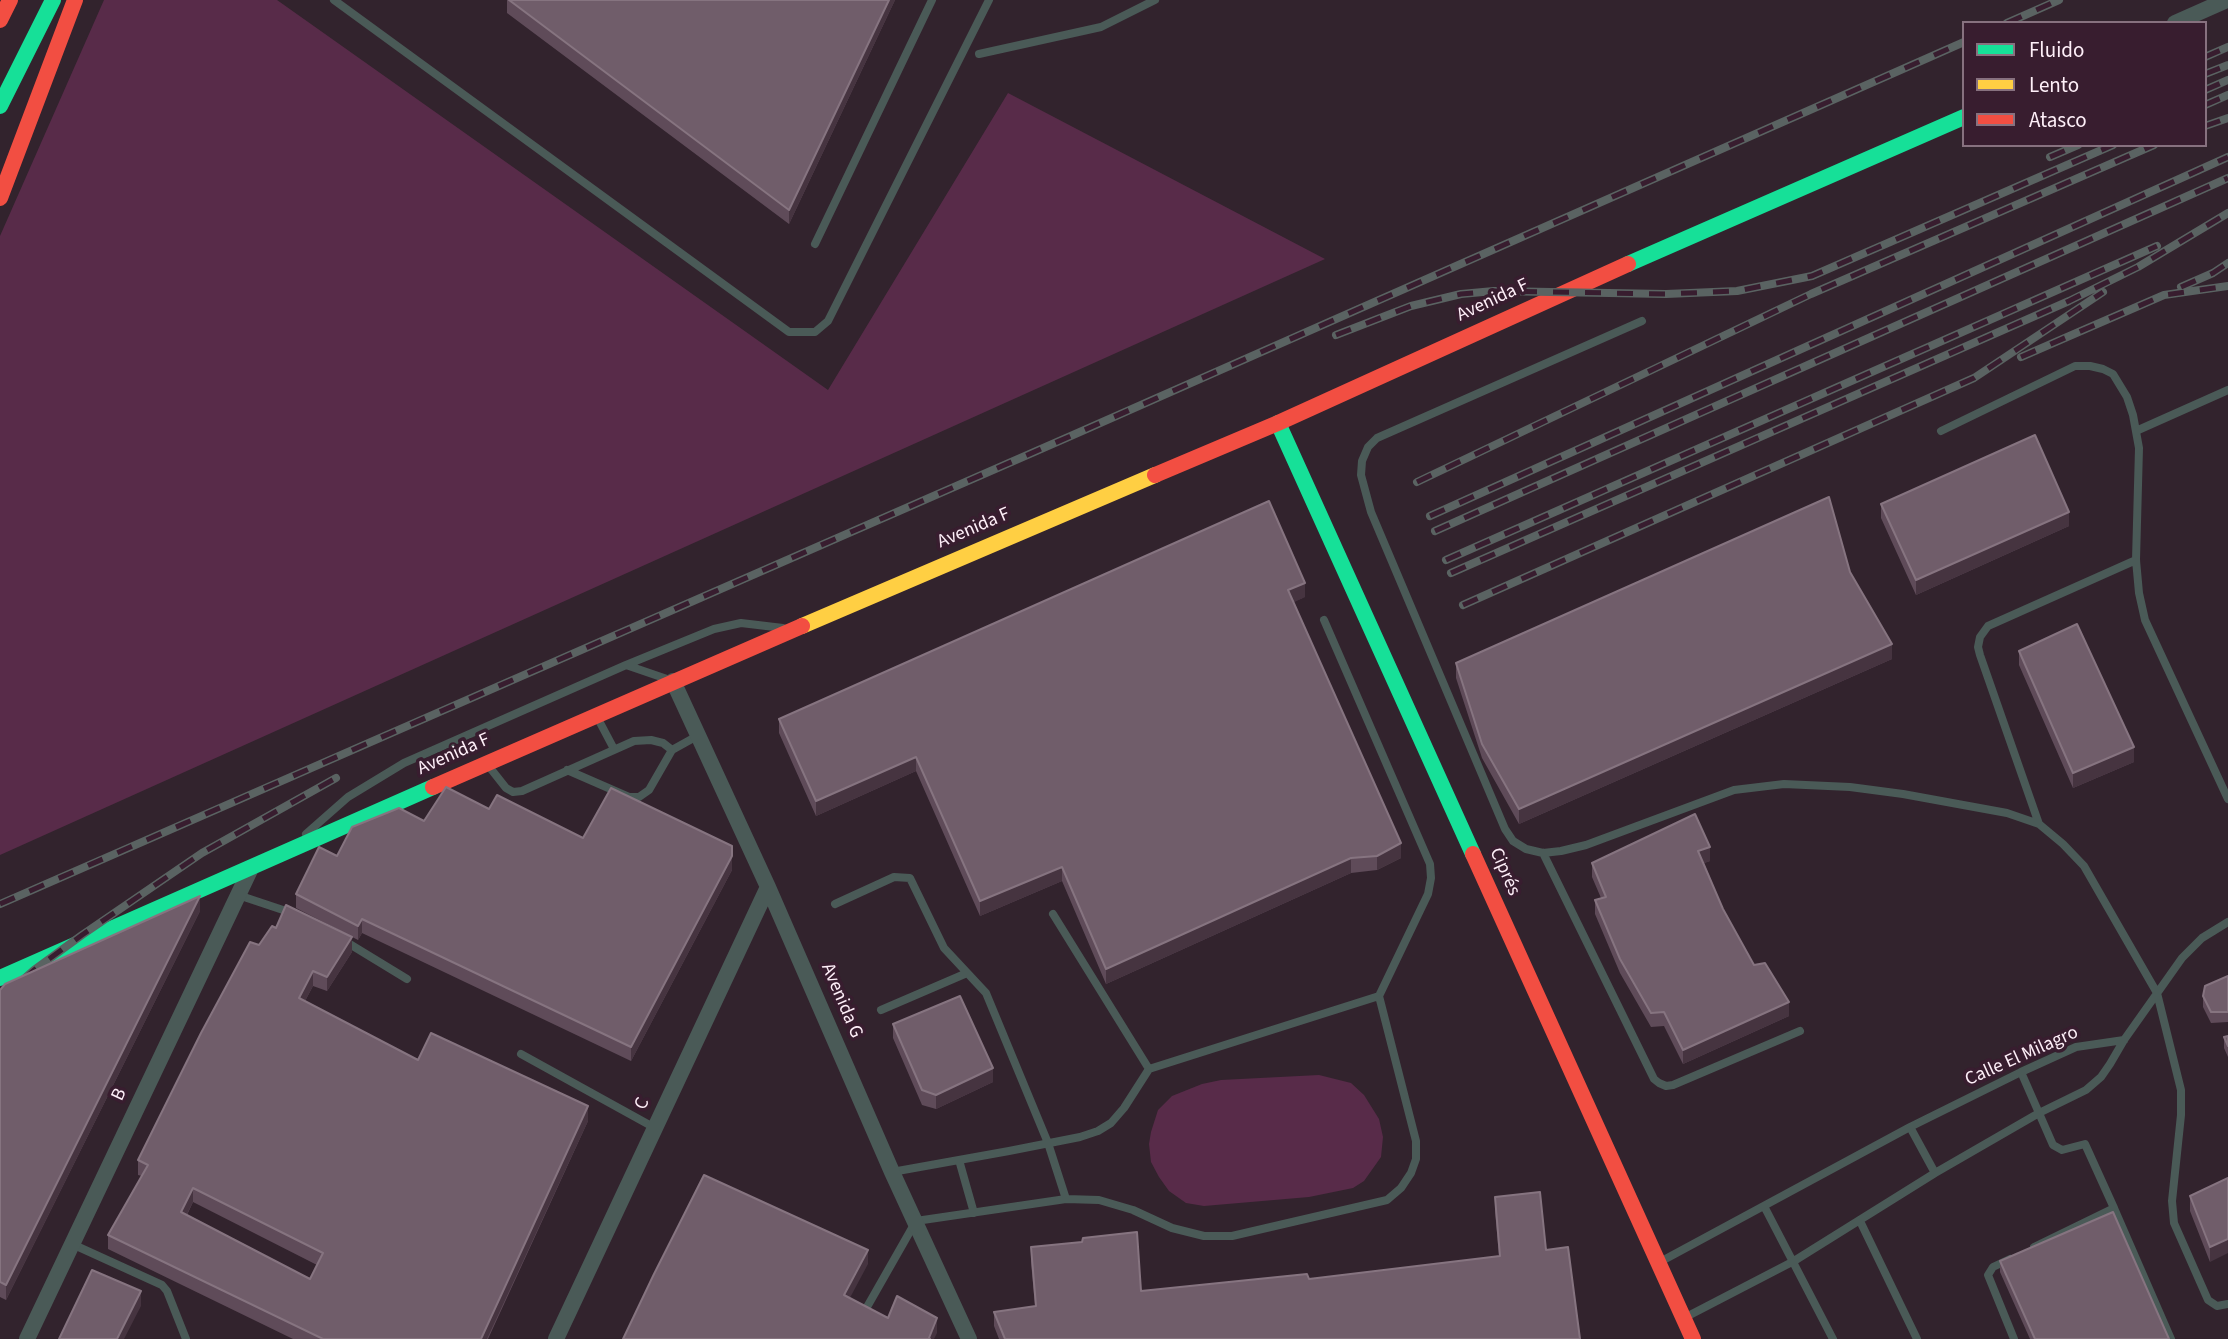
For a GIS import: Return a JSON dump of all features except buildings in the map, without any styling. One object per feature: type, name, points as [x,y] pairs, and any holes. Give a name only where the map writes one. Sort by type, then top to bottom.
[{"type":"main road","points":[[0,20],[10,0]]},
{"type":"main road","points":[[0,106],[53,0]]},
{"type":"main road","points":[[0,198],[75,0]]},
{"type":"main road","name":"Avenida F","points":[[0,978],[673,681],[1278,423],[1563,292],[1962,118]]},
{"type":"main road","name":"Ciprés","points":[[1278,423],[1693,1339]]},
{"type":"street","points":[[2180,21],[2227,0]]},
{"type":"street","name":"Avenida G","points":[[673,681],[768,887],[892,1172],[969,1339]]},
{"type":"street","name":"B","points":[[27,1339],[251,868]]},
{"type":"street","name":"C","points":[[556,1339],[768,887]]},
{"type":"lane","points":[[334,0],[789,332],[815,332],[828,321],[989,0]]},
{"type":"lane","points":[[815,244],[932,0]]},
{"type":"lane","points":[[979,54],[1101,27],[1155,0]]},
{"type":"lane","points":[[1642,321],[1377,439],[1368,447],[1362,461],[1361,475],[1371,512],[1505,829],[1513,841],[1526,849],[1543,853],[1561,851],[1586,845],[1734,790],[1784,784],[1850,787],[1917,796],[2007,813],[2039,824],[2084,866],[2157,993],[2181,1090],[2172,1202],[2174,1223],[2207,1300],[2217,1306],[2228,1304]]},
{"type":"lane","points":[[1941,431],[2076,366],[2090,366],[2113,374],[2127,397],[2136,431],[2139,490],[2136,560],[2138,593],[2145,620],[2228,799]]},
{"type":"lane","points":[[2136,431],[2228,390]]},
{"type":"lane","points":[[2039,824],[1980,655],[1980,638],[1989,626],[2136,560]]},
{"type":"lane","points":[[867,1307],[916,1221],[1066,1199],[1099,1200],[1133,1210],[1172,1228],[1204,1236],[1233,1236],[1387,1200],[1401,1188],[1411,1174],[1416,1159],[1416,1141],[1379,996],[1428,894],[1430,864],[1324,620]]},
{"type":"lane","points":[[286,853],[348,797],[404,763],[714,629],[741,623],[792,630]]},
{"type":"lane","points":[[626,666],[673,681]]},
{"type":"lane","points":[[596,715],[614,749]]},
{"type":"lane","points":[[567,770],[629,797],[639,797],[649,790],[672,750],[699,735]]},
{"type":"lane","points":[[487,764],[506,788],[513,792],[522,791],[634,741],[651,740],[663,743],[672,750]]},
{"type":"lane","points":[[1543,853],[1654,1079],[1659,1083],[1673,1085],[1800,1031]]},
{"type":"lane","points":[[835,904],[894,877],[909,878],[937,938],[950,956],[986,993],[1048,1143],[1066,1199]]},
{"type":"lane","points":[[238,895],[285,909],[297,916]]},
{"type":"lane","points":[[1054,915],[1149,1069]]},
{"type":"lane","points":[[1683,1318],[1794,1261],[1935,1173],[2039,1113],[2086,1090],[2101,1077],[2182,958],[2202,938],[2228,922]]},
{"type":"lane","points":[[333,935],[407,979]]},
{"type":"lane","points":[[881,1010],[967,973]]},
{"type":"lane","points":[[892,1172],[1080,1137],[1111,1123],[1149,1069],[1379,996]]},
{"type":"lane","name":"Calle El Milagro","points":[[1658,1263],[1910,1127],[2021,1072],[2076,1047],[2124,1040]]},
{"type":"lane","points":[[521,1054],[655,1128]]},
{"type":"lane","points":[[2021,1072],[2053,1145],[2062,1150],[2085,1144],[2171,1339]]},
{"type":"lane","points":[[1910,1127],[1935,1173]]},
{"type":"lane","points":[[959,1160],[974,1213]]},
{"type":"lane","points":[[1764,1206],[1833,1339]]},
{"type":"lane","points":[[2029,1249],[2114,1208]]},
{"type":"lane","points":[[1860,1221],[1917,1339]]},
{"type":"lane","points":[[72,1244],[162,1285],[167,1291],[186,1339]]},
{"type":"lane","points":[[2014,1339],[1988,1275],[1993,1267],[2017,1255]]},
{"type":"shaded area","points":[[104,0],[277,0],[828,390],[1008,93],[1325,259],[0,855],[0,236]]},
{"type":"shaded area","points":[[1319,1075],[1351,1083],[1364,1095],[1379,1119],[1383,1137],[1381,1157],[1364,1181],[1353,1188],[1309,1197],[1204,1206],[1186,1203],[1169,1191],[1159,1177],[1151,1162],[1149,1144],[1158,1110],[1172,1096],[1221,1080]]},
{"type":"railway","points":[[2012,21],[2059,0]]},
{"type":"railway","points":[[0,904],[1962,43]]},
{"type":"railway","points":[[2207,56],[2228,47]]},
{"type":"railway","points":[[2207,73],[2228,65]]},
{"type":"railway","points":[[2207,89],[2228,80]]},
{"type":"railway","points":[[2207,104],[2228,95]]},
{"type":"railway","points":[[2207,125],[2228,118]]},
{"type":"railway","points":[[2050,157],[2073,147]]},
{"type":"railway","points":[[1336,335],[1411,306],[1461,294],[1494,291],[1666,294],[1737,291],[1812,276],[2108,147]]},
{"type":"railway","points":[[1417,482],[1811,294],[2149,147]]},
{"type":"railway","points":[[1430,516],[2228,157]]},
{"type":"railway","points":[[1435,531],[2228,178]]},
{"type":"railway","points":[[1451,573],[2069,301],[2138,267],[2228,213]]},
{"type":"railway","points":[[1446,560],[2157,246]]},
{"type":"railway","points":[[2181,287],[2228,263]]},
{"type":"railway","points":[[2021,357],[2164,295],[2228,286]]},
{"type":"railway","points":[[1463,605],[1974,378],[2103,292]]},
{"type":"railway","points":[[0,1000],[34,970],[82,935],[202,853],[336,778]]},
{"type":"traffic: fast","points":[[0,106],[53,0]]},
{"type":"traffic: fast","points":[[1628,264],[1962,118]]},
{"type":"traffic: fast","points":[[1278,423],[1473,854]]},
{"type":"traffic: fast","points":[[0,978],[433,787]]},
{"type":"traffic: slow","points":[[802,626],[1155,475]]},
{"type":"traffic: jam","points":[[0,20],[10,0]]},
{"type":"traffic: jam","points":[[0,198],[75,0]]},
{"type":"traffic: jam","points":[[1155,475],[1278,423],[1628,264]]},
{"type":"traffic: jam","points":[[433,787],[802,626]]},
{"type":"traffic: jam","points":[[1473,854],[1693,1339]]}]
